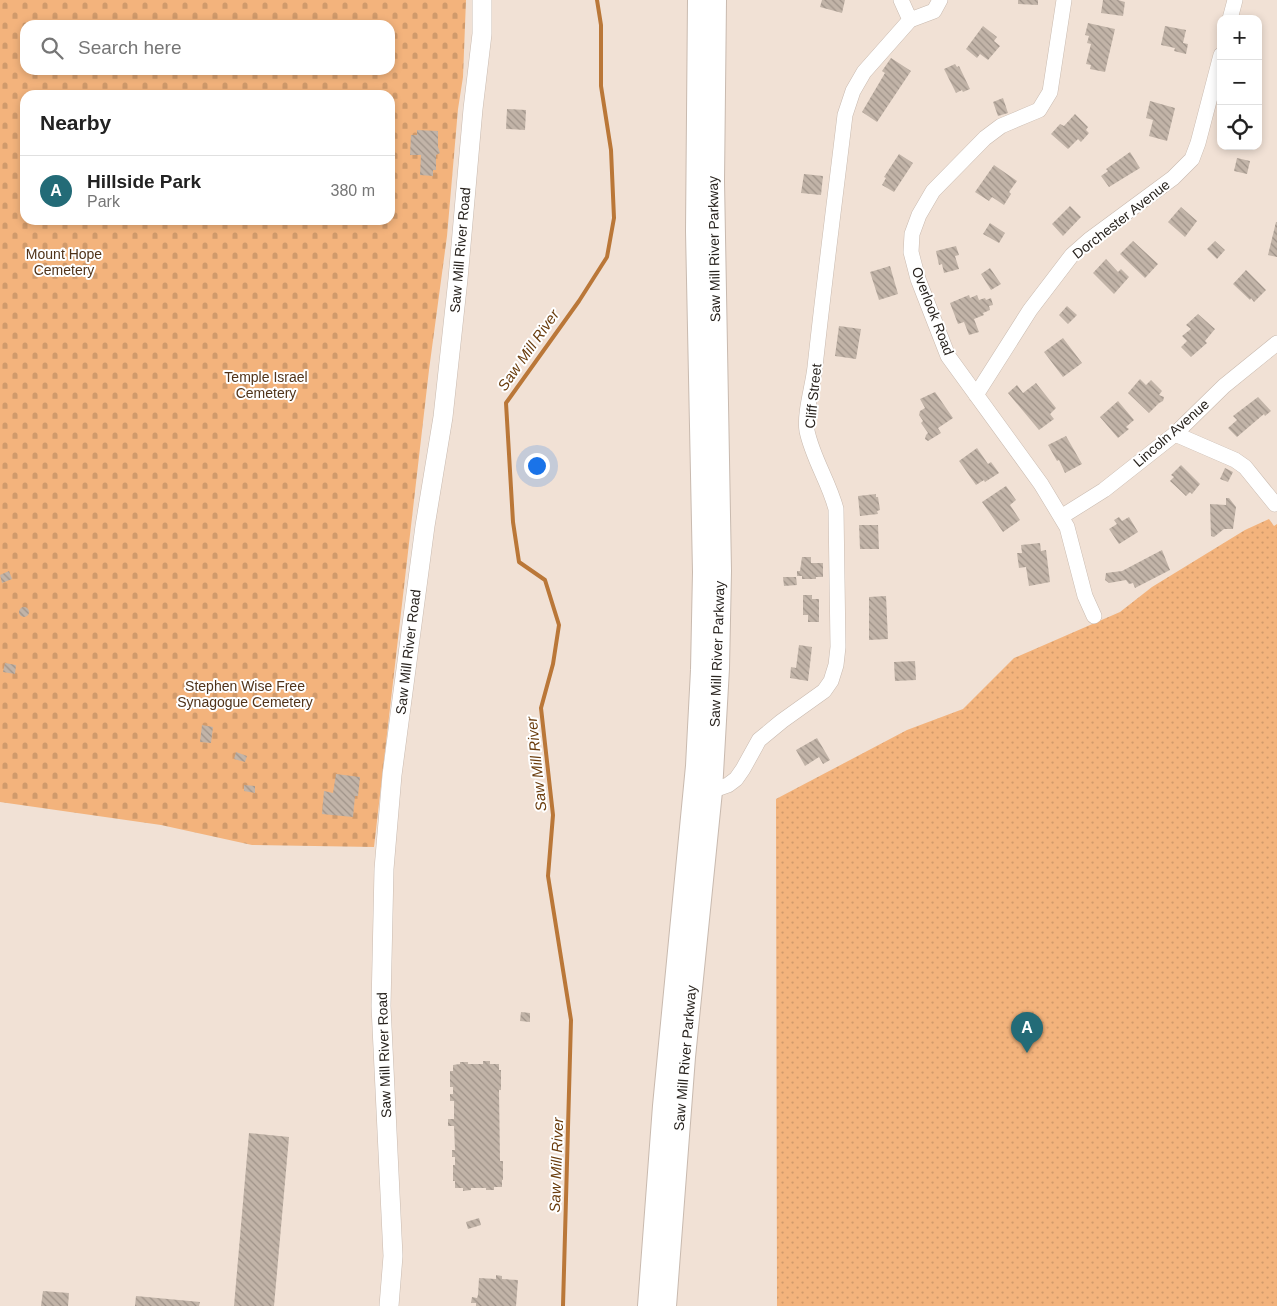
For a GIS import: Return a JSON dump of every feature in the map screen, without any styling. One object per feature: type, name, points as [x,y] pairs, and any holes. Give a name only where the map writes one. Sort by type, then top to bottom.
[{"type":"highway","name":"Saw Mill River Parkway","points":[[649,1306],[664,1106],[696,776],[702,660],[704,572],[697,222],[699,0]]},
{"type":"highway","name":"Saw Mill River Parkway","points":[[666,1306],[682,1086],[711,791],[718,668],[720,581],[713,229],[715,0]]},
{"type":"main road","name":"Saw Mill River Road","points":[[389,1306],[393,1256],[381,1006],[384,869],[392,775],[425,526],[444,407],[482,34],[482,0]]},
{"type":"street","points":[[901,0],[910,20],[934,11],[940,0]]},
{"type":"street","name":"Overlook Road","points":[[1064,0],[1050,92],[1047,99],[1039,110],[1001,126],[985,138],[933,191],[919,215],[912,234],[911,252],[918,279],[948,356],[1040,484],[1067,527],[1085,596],[1094,616]]},
{"type":"street","points":[[1231,15],[1235,0]]},
{"type":"street","name":"Cliff Street","points":[[711,791],[728,785],[736,779],[759,740],[824,690],[831,681],[836,665],[838,647],[836,509],[832,494],[817,462],[807,430],[808,412],[814,383],[821,307],[845,115],[853,91],[864,72],[910,20]]},
{"type":"street","name":"Dorchester Avenue","points":[[976,394],[1030,310],[1072,255],[1089,240],[1173,178],[1192,159],[1220,60]]},
{"type":"street","name":"Lincoln Avenue","points":[[1061,517],[1104,490],[1175,434],[1224,386],[1277,343]]},
{"type":"street","points":[[1175,434],[1235,460],[1245,468],[1276,504]]},
{"type":"green space","points":[[0,0],[466,0],[463,77],[458,109],[447,236],[429,370],[374,847],[252,845],[161,825],[0,802]]},
{"type":"green space","points":[[1269,519],[1274,526],[1277,524],[1277,1306],[777,1306],[776,799],[907,730],[963,709],[1014,658],[1120,612],[1152,587],[1245,530]]},
{"type":"building","points":[[822,0],[845,0],[842,13],[820,7]]},
{"type":"building","points":[[1018,0],[1038,0],[1038,5],[1018,4]]},
{"type":"building","points":[[1103,0],[1125,2],[1123,16],[1101,13]]},
{"type":"building","points":[[1088,23],[1115,29],[1105,72],[1090,69],[1091,65],[1086,64],[1091,44],[1087,43],[1089,36],[1085,35]]},
{"type":"building","points":[[983,26],[997,37],[994,41],[1000,46],[988,60],[980,54],[977,58],[966,49]]},
{"type":"building","points":[[1165,26],[1186,30],[1183,43],[1188,44],[1186,54],[1174,51],[1175,48],[1161,45]]},
{"type":"building","points":[[891,58],[911,71],[877,122],[862,112],[885,73],[882,71]]},
{"type":"building","points":[[955,64],[957,67],[959,66],[970,89],[956,93],[944,69]]},
{"type":"building","points":[[1003,98],[1008,113],[998,116],[993,102]]},
{"type":"building","points":[[1150,101],[1175,108],[1167,141],[1149,136],[1153,120],[1146,118]]},
{"type":"building","points":[[507,109],[526,110],[525,130],[506,129]]},
{"type":"building","points":[[1075,114],[1088,127],[1086,130],[1089,133],[1081,142],[1078,139],[1068,149],[1051,134],[1060,124],[1064,126]]},
{"type":"building","points":[[417,130],[438,131],[440,153],[436,155],[436,170],[433,170],[433,176],[420,175],[421,155],[410,155],[411,135],[417,135]]},
{"type":"building","points":[[1130,152],[1140,168],[1109,187],[1101,176],[1108,171],[1106,169]]},
{"type":"building","points":[[899,154],[913,163],[894,192],[882,185],[886,178],[884,177]]},
{"type":"building","points":[[1237,158],[1250,161],[1247,174],[1234,171]]},
{"type":"building","points":[[994,165],[1017,181],[1009,192],[1011,194],[1004,205],[992,197],[989,201],[975,192]]},
{"type":"building","points":[[804,174],[823,176],[821,195],[801,193]]},
{"type":"building","points":[[1070,206],[1081,217],[1063,236],[1052,224]]},
{"type":"building","points":[[1181,207],[1197,221],[1185,237],[1168,222]]},
{"type":"building","points":[[1277,222],[1277,257],[1268,255]]},
{"type":"building","points":[[990,223],[1005,233],[999,243],[983,234]]},
{"type":"building","points":[[1133,241],[1158,264],[1145,278],[1120,254]]},
{"type":"building","points":[[1215,241],[1225,250],[1217,259],[1207,249]]},
{"type":"building","points":[[956,246],[959,255],[955,256],[959,269],[944,273],[942,264],[939,265],[936,251]]},
{"type":"building","points":[[1106,259],[1118,272],[1121,269],[1129,277],[1114,294],[1093,273]]},
{"type":"building","points":[[890,266],[898,294],[879,300],[870,272]]},
{"type":"building","points":[[990,268],[1001,284],[991,290],[981,274]]},
{"type":"building","points":[[1246,270],[1266,290],[1254,302],[1233,284]]},
{"type":"building","points":[[969,295],[970,298],[977,295],[979,300],[991,298],[993,305],[989,306],[990,310],[983,313],[984,315],[974,319],[979,332],[969,335],[964,322],[958,324],[950,303]]},
{"type":"building","points":[[1067,306],[1077,315],[1068,324],[1059,315]]},
{"type":"building","points":[[1198,314],[1215,329],[1205,341],[1207,343],[1191,357],[1181,347],[1187,341],[1182,336],[1191,329],[1186,325]]},
{"type":"building","points":[[839,326],[861,329],[856,359],[835,356]]},
{"type":"building","points":[[1063,338],[1082,363],[1063,377],[1044,352]]},
{"type":"building","points":[[1140,379],[1146,385],[1151,380],[1162,391],[1159,395],[1164,397],[1163,401],[1149,413],[1128,393]]},
{"type":"building","points":[[1036,383],[1056,408],[1050,414],[1054,419],[1039,430],[1008,393],[1017,385],[1023,393]]},
{"type":"building","points":[[935,392],[953,418],[938,428],[941,433],[928,441],[925,439],[928,433],[921,423],[923,421],[919,415],[920,411],[925,408],[920,399]]},
{"type":"building","points":[[1258,397],[1271,411],[1265,416],[1264,414],[1237,437],[1228,428],[1237,420],[1233,416]]},
{"type":"building","points":[[1118,401],[1134,420],[1126,427],[1129,429],[1118,438],[1100,417]]},
{"type":"building","points":[[1066,436],[1082,464],[1065,473],[1059,460],[1057,461],[1048,445]]},
{"type":"building","points":[[977,448],[988,464],[991,462],[999,473],[985,482],[984,480],[976,485],[959,461]]},
{"type":"building","points":[[1181,465],[1200,484],[1192,494],[1190,492],[1186,496],[1170,481],[1174,477],[1171,475]]},
{"type":"building","points":[[1225,468],[1233,472],[1228,482],[1220,479]]},
{"type":"building","points":[[1006,486],[1016,500],[1010,505],[1020,520],[1003,532],[982,502]]},
{"type":"building","points":[[876,494],[880,510],[877,511],[878,514],[860,516],[858,496]]},
{"type":"building","points":[[1226,498],[1229,498],[1236,507],[1233,529],[1224,529],[1214,537],[1211,536],[1210,504],[1226,505]]},
{"type":"building","points":[[1119,517],[1122,521],[1129,517],[1138,532],[1119,544],[1109,529],[1117,524],[1114,520]]},
{"type":"building","points":[[859,525],[878,525],[879,549],[860,549]]},
{"type":"building","points":[[1040,543],[1041,551],[1046,550],[1050,582],[1029,586],[1026,567],[1019,568],[1017,553],[1022,553],[1021,545]]},
{"type":"building","points":[[1162,550],[1170,570],[1135,588],[1133,583],[1129,584],[1126,580],[1109,583],[1105,580],[1106,573],[1122,571]]},
{"type":"building","points":[[802,557],[811,557],[811,563],[823,563],[823,577],[802,579],[802,576],[797,576],[797,571],[800,571]]},
{"type":"building","points":[[9,571],[12,579],[2,583],[0,575]]},
{"type":"building","points":[[783,577],[796,577],[797,585],[784,586]]},
{"type":"building","points":[[803,595],[812,595],[812,599],[819,599],[819,622],[808,622],[808,615],[803,615]]},
{"type":"building","points":[[886,596],[888,639],[869,640],[869,597]]},
{"type":"building","points":[[22,607],[26,607],[29,612],[28,616],[22,617],[19,614],[19,610]]},
{"type":"building","points":[[799,645],[812,647],[808,681],[790,678],[791,667],[796,668]]},
{"type":"building","points":[[915,661],[916,680],[895,681],[894,662]]},
{"type":"building","points":[[5,663],[16,665],[15,674],[3,672]]},
{"type":"building","points":[[202,725],[213,727],[211,743],[200,742]]},
{"type":"building","points":[[817,738],[830,760],[823,764],[819,757],[805,766],[796,750]]},
{"type":"building","points":[[236,752],[247,756],[245,762],[234,759]]},
{"type":"building","points":[[336,774],[360,777],[358,796],[355,796],[353,817],[322,814],[324,791],[333,793]]},
{"type":"building","points":[[244,785],[255,786],[255,793],[244,791]]},
{"type":"building","points":[[521,1012],[530,1013],[530,1022],[520,1021]]},
{"type":"building","points":[[483,1061],[490,1061],[490,1064],[499,1064],[499,1070],[501,1070],[501,1090],[499,1090],[500,1161],[503,1161],[502,1187],[494,1187],[494,1190],[471,1188],[471,1190],[463,1191],[463,1188],[455,1188],[455,1181],[453,1181],[453,1165],[455,1165],[455,1157],[452,1157],[452,1150],[455,1150],[454,1126],[448,1126],[448,1119],[454,1119],[454,1101],[450,1101],[453,1087],[450,1087],[450,1071],[453,1071],[453,1065],[460,1064],[460,1062],[483,1064]]},
{"type":"building","points":[[249,1133],[289,1137],[274,1306],[234,1306]]},
{"type":"building","points":[[479,1218],[481,1225],[468,1229],[466,1222]]},
{"type":"building","points":[[496,1275],[502,1276],[502,1279],[518,1280],[516,1306],[476,1306],[476,1303],[471,1303],[472,1297],[477,1298],[478,1295],[479,1278],[496,1279]]},
{"type":"building","points":[[43,1291],[69,1293],[68,1306],[41,1306]]},
{"type":"building","points":[[136,1296],[200,1302],[199,1306],[135,1306]]},
{"type":"waterway","name":"Saw Mill River","points":[[563,1306],[571,1020],[548,876],[553,815],[541,708],[553,664],[559,625],[545,580],[519,562],[513,522],[506,403],[579,301],[607,257],[614,218],[611,150],[601,86],[601,25],[597,0]]},
{"type":"place","name":"Hillside Park","points":[[1027,1053]]},
{"type":"park label","name":"Mount Hope Cemetery","points":[[64,262]]},
{"type":"park label","name":"Temple Israel Cemetery","points":[[266,386]]},
{"type":"park label","name":"Stephen Wise Free Synagogue Cemetery","points":[[245,694]]}]
